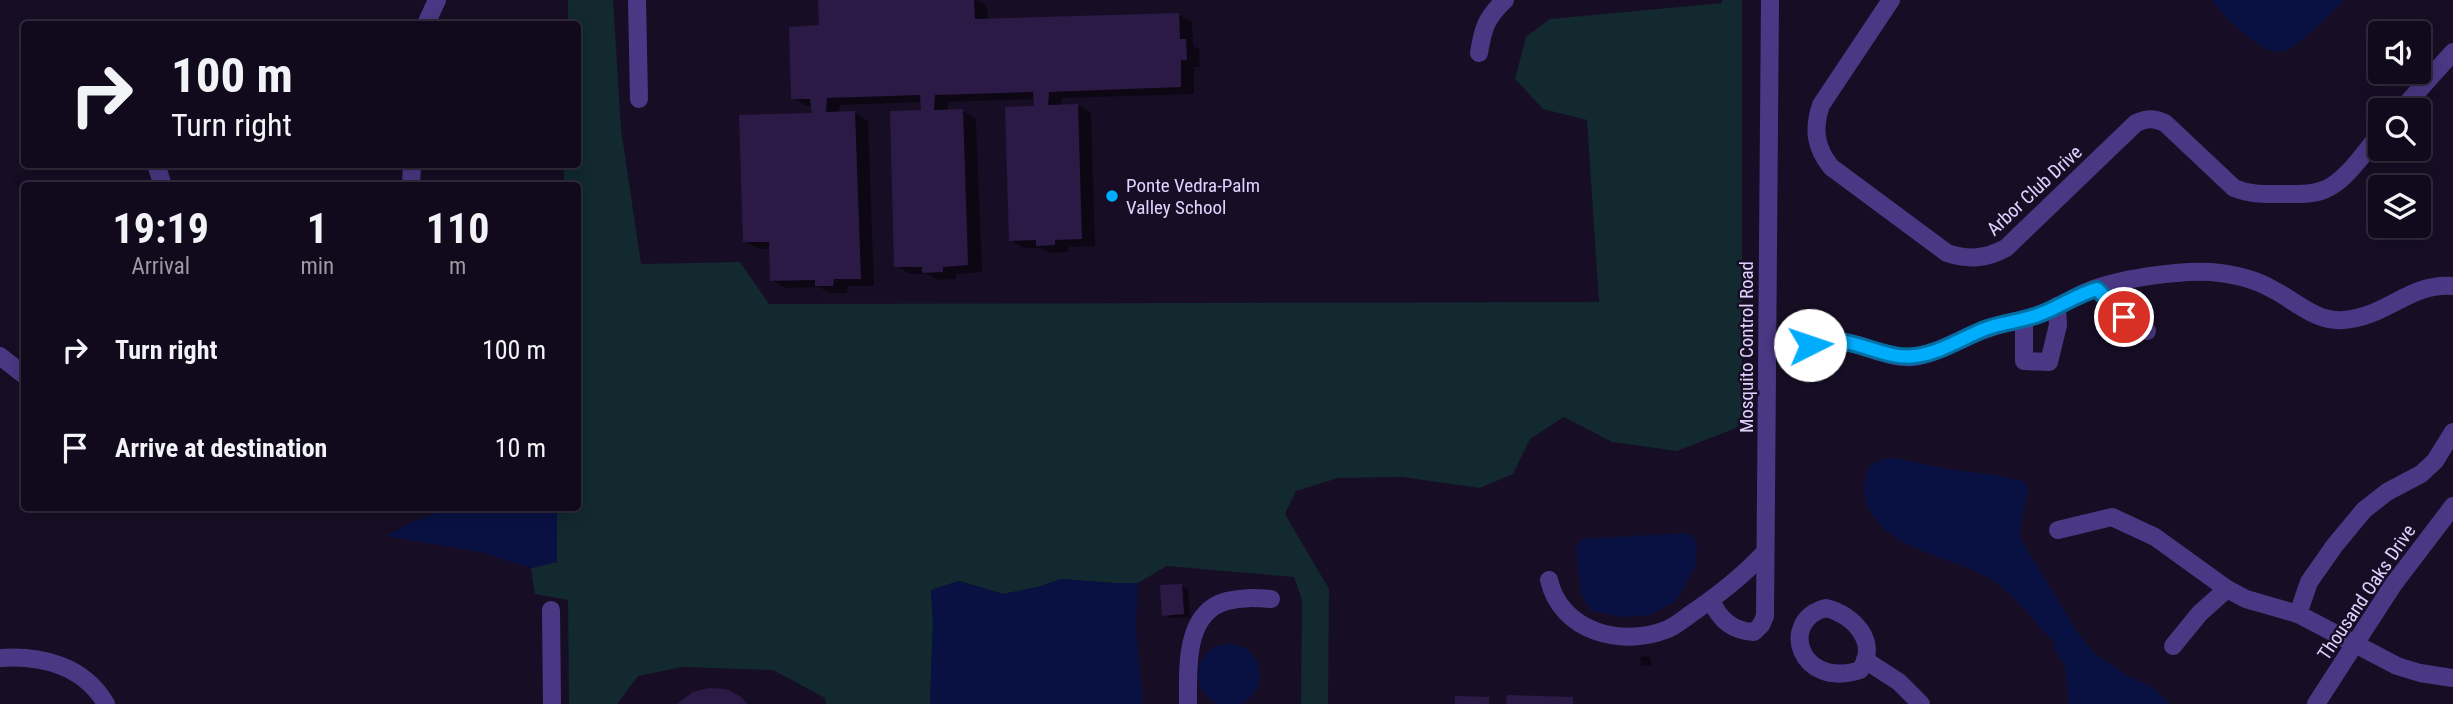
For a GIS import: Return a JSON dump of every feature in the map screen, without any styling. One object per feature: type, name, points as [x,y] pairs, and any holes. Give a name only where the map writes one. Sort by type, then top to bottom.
[{"type":"street","points":[[428,21],[438,0]]},
{"type":"street","points":[[637,0],[639,99]]},
{"type":"street","points":[[1479,53],[1483,29],[1491,13],[1505,0]]},
{"type":"street","name":"Mosquito Control Road","points":[[1710,600],[1716,613],[1730,626],[1742,632],[1754,632],[1765,616],[1770,0]]},
{"type":"street","name":"Arbor Club Drive","points":[[1891,0],[1821,105],[1816,121],[1816,140],[1831,167],[1947,253],[1977,258],[1994,255],[2006,248],[2136,123],[2147,119],[2165,123],[2234,188],[2248,193],[2313,193],[2327,189],[2339,180],[2368,147]]},
{"type":"street","points":[[2412,98],[2453,52]]},
{"type":"street","points":[[1806,349],[1819,340],[1830,339],[1896,356],[1926,354],[1987,328],[2024,319],[2097,289],[2140,279],[2181,274],[2209,272],[2244,277],[2272,289],[2311,313],[2340,320],[2381,311],[2417,290],[2453,286]]},
{"type":"street","points":[[2097,289],[2124,317],[2147,331]]},
{"type":"street","points":[[2024,319],[2024,361],[2049,362],[2058,325],[2057,306]]},
{"type":"street","points":[[0,356],[21,373]]},
{"type":"street","points":[[2298,614],[2309,582],[2364,510],[2387,492],[2428,468],[2453,432]]},
{"type":"street","name":"Thousand Oaks Drive","points":[[2316,704],[2393,585],[2453,506]]},
{"type":"street","points":[[2059,530],[2112,517],[2155,537],[2227,589],[2246,599],[2298,614],[2397,666],[2453,678]]},
{"type":"street","points":[[1549,580],[1552,596],[1582,626],[1613,635],[1637,636],[1669,628],[1747,573],[1765,552]]},
{"type":"street","points":[[2173,646],[2200,613],[2227,589]]},
{"type":"street","points":[[1188,704],[1191,646],[1198,623],[1209,610],[1224,601],[1271,598]]},
{"type":"street","points":[[551,610],[552,704]]},
{"type":"street","points":[[0,658],[27,657],[71,670],[85,678],[100,693],[106,704]]},
{"type":"street","points":[[1865,660],[1899,682],[1921,704]]},
{"type":"green space","points":[[568,0],[613,0],[621,129],[641,264],[740,262],[769,304],[1599,302],[1587,120],[1543,109],[1515,79],[1526,37],[1550,19],[1742,0],[1742,418],[1736,428],[1677,451],[1612,442],[1564,417],[1530,439],[1513,474],[1480,488],[1402,477],[1338,478],[1296,491],[1285,514],[1329,589],[1328,704],[1301,704],[1302,600],[1294,577],[1167,566],[1138,583],[1061,579],[1003,594],[959,581],[931,590],[933,623],[930,704],[826,704],[825,698],[773,670],[682,667],[638,676],[617,704],[569,704],[568,600],[535,594],[531,568],[557,562],[557,511],[581,511],[581,182],[564,182],[564,168],[581,168],[581,21],[568,21]]},
{"type":"shaded area","points":[[2211,0],[2344,0],[2305,38],[2280,52],[2253,41]]},
{"type":"shaded area","points":[[1889,458],[2025,482],[2028,490],[2019,536],[2077,632],[2094,653],[2128,676],[2152,687],[2170,704],[2069,704],[2065,667],[2054,648],[2056,644],[2013,598],[1985,576],[1894,536],[1880,524],[1869,509],[1864,487],[1871,464]]},
{"type":"shaded area","points":[[440,511],[557,511],[557,562],[531,568],[480,552],[386,536]]},
{"type":"shaded area","points":[[1685,533],[1693,536],[1697,544],[1695,567],[1676,601],[1650,615],[1622,617],[1591,611],[1581,594],[1576,548],[1581,539]]},
{"type":"shaded area","points":[[1061,579],[1138,583],[1136,629],[1143,704],[930,704],[933,623],[931,590],[959,581],[1003,594]]},
{"type":"shaded area","points":[[1223,644],[1235,644],[1246,649],[1255,658],[1260,669],[1260,681],[1255,692],[1238,705],[1220,705],[1212,701],[1203,692],[1198,681],[1198,669],[1203,658],[1212,649]]},
{"type":"building","points":[[818,0],[974,0],[975,19],[1179,13],[1180,39],[1186,39],[1187,60],[1181,60],[1181,87],[1049,92],[1048,105],[1078,104],[1082,239],[1055,240],[1055,245],[1036,246],[1036,240],[1009,241],[1005,107],[1034,106],[1033,92],[935,95],[934,110],[963,109],[968,265],[943,267],[943,272],[922,273],[922,267],[894,267],[890,111],[921,110],[920,95],[827,98],[826,112],[855,111],[861,279],[834,279],[833,286],[815,286],[815,280],[770,281],[769,242],[743,242],[739,115],[812,113],[810,99],[791,99],[789,27],[819,25]]},
{"type":"building","points":[[1182,584],[1184,614],[1162,616],[1160,585]]},
{"type":"building","points":[[709,688],[726,689],[741,697],[747,704],[677,704],[693,692]]},
{"type":"building","points":[[1507,695],[1573,697],[1573,704],[1506,704]]},
{"type":"building","points":[[1455,696],[1489,697],[1489,704],[1455,704]]},
{"type":"place","name":"Ponte Vedra-Palm Valley School","points":[[1112,196]]},
{"type":"route","points":[[1810,345],[1819,340],[1830,339],[1896,356],[1911,357],[1926,354],[1987,328],[2041,314],[2097,289],[2124,317]]}]
